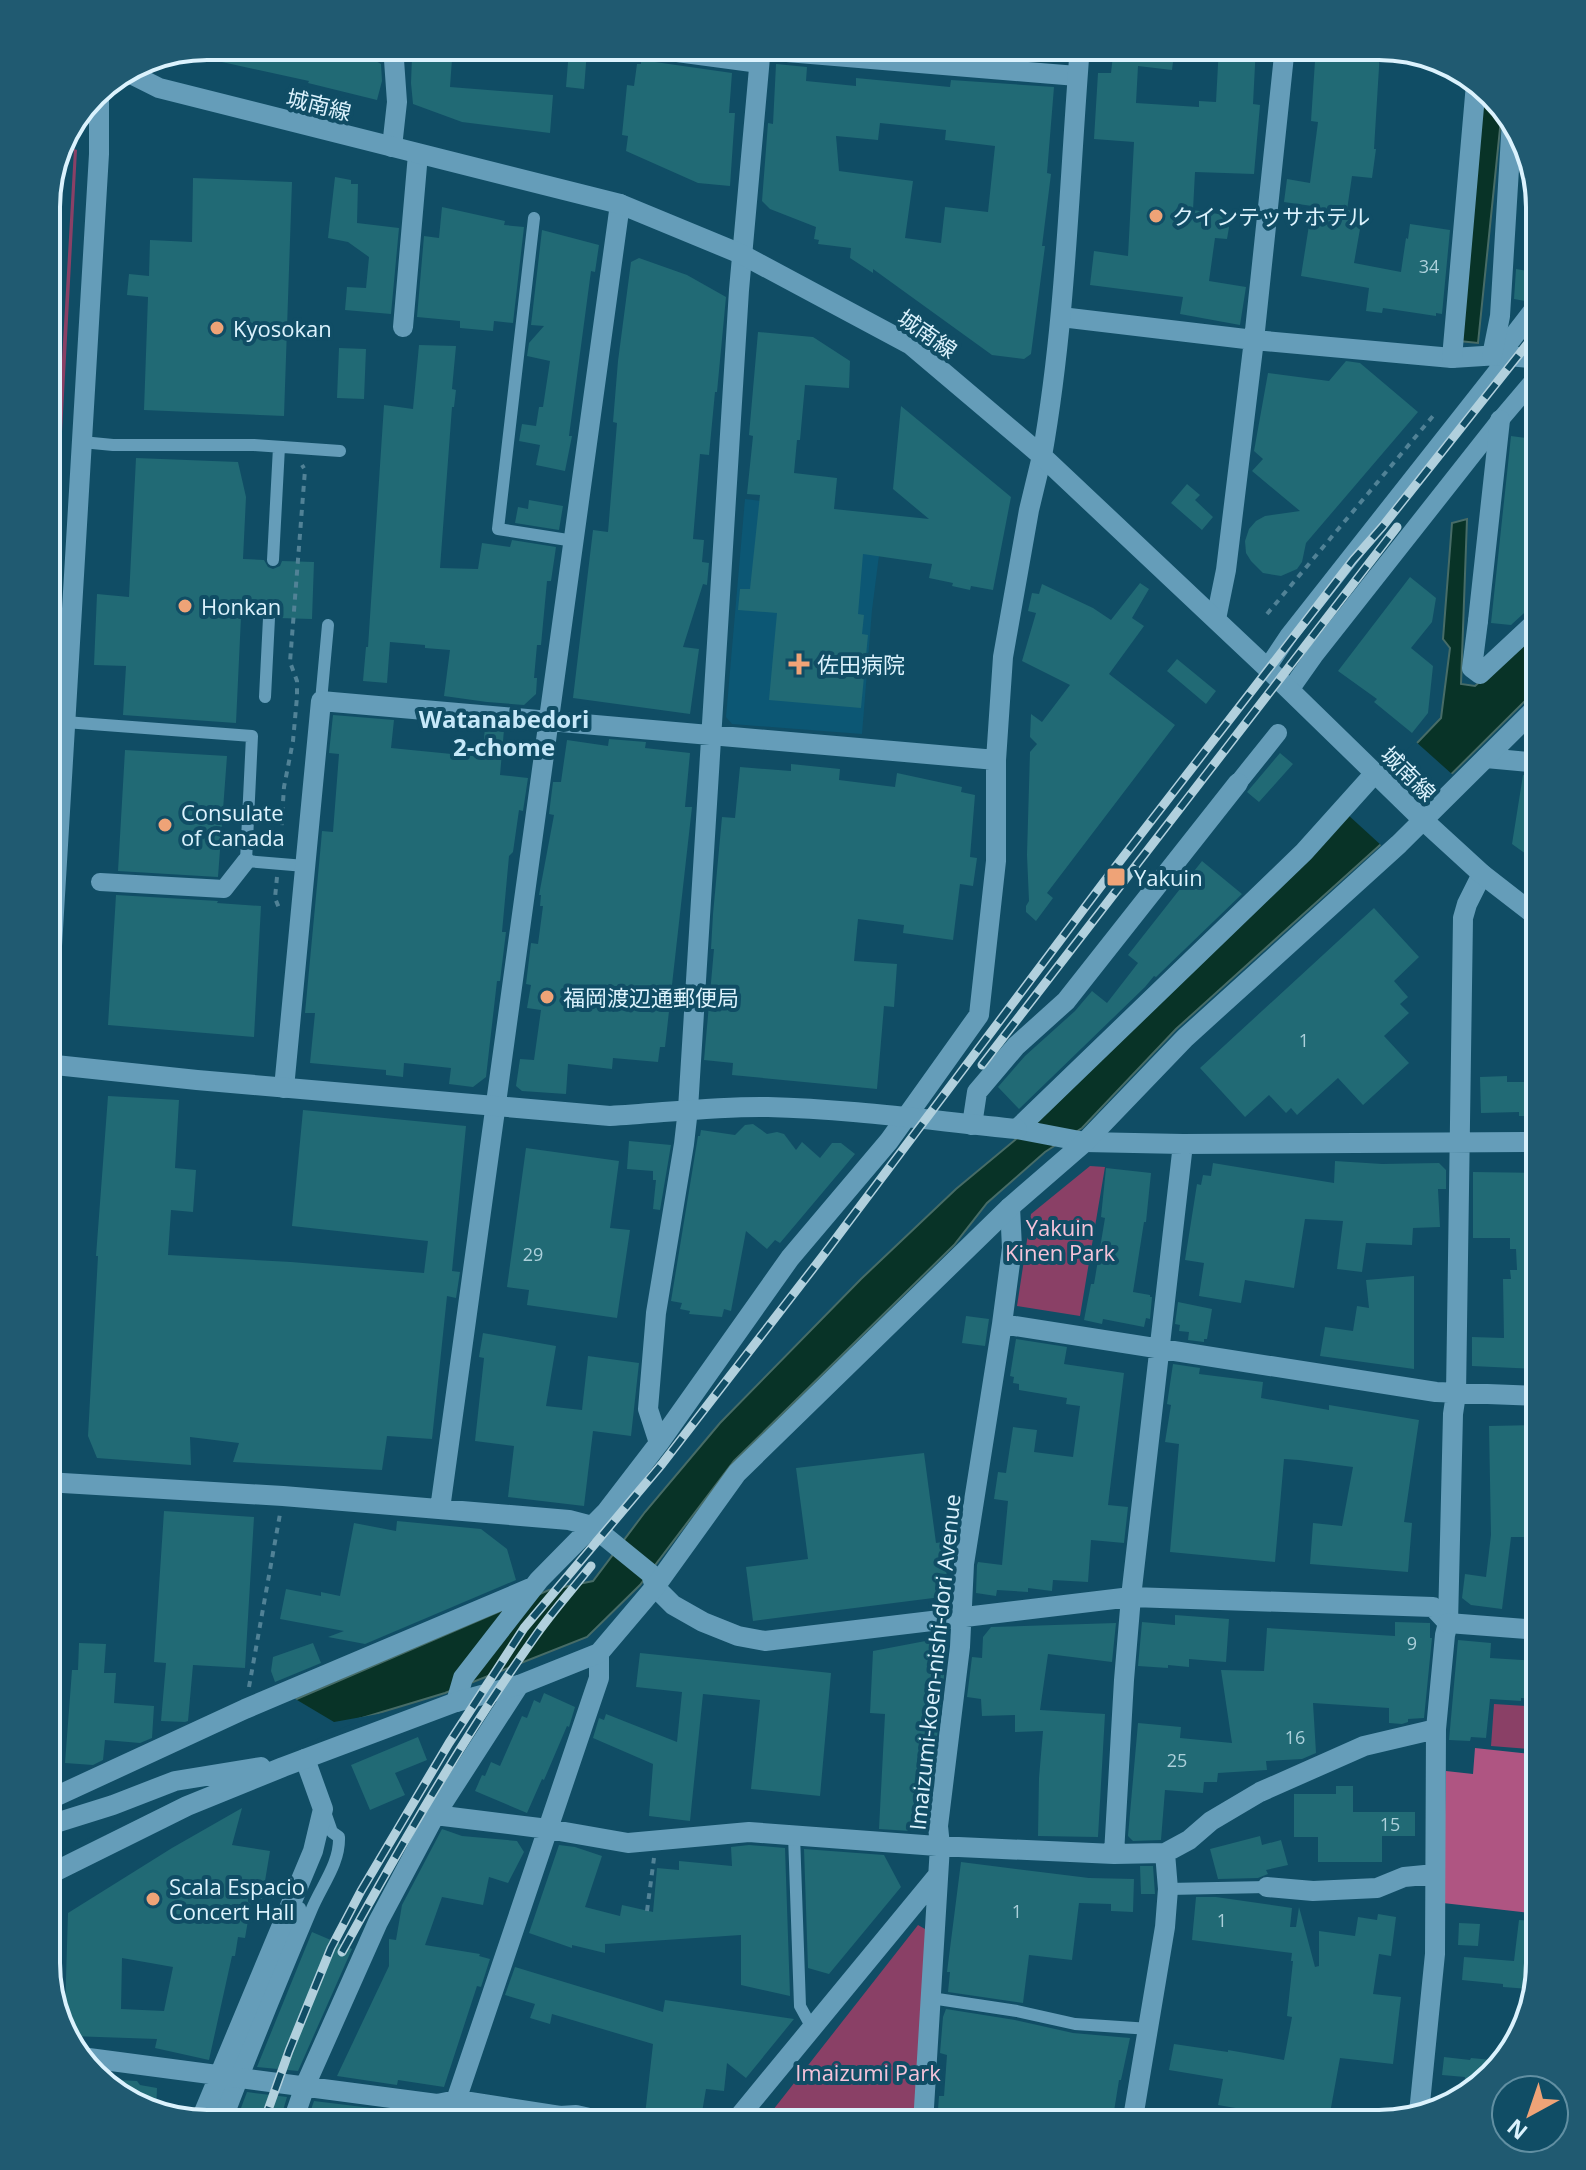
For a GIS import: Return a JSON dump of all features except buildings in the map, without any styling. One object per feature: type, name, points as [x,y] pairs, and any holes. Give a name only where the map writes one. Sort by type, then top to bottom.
[{"type":"street","points":[[392,147],[397,102],[394,60]]},
{"type":"street","points":[[659,1443],[648,1409],[656,1313],[688,1109],[741,254],[759,60]]},
{"type":"street","points":[[846,60],[1077,76]]},
{"type":"street","points":[[457,1696],[463,1678],[537,1583],[606,1512],[659,1443],[790,1258],[889,1141],[979,1015],[996,861],[996,760],[1003,657],[1051,405],[1061,317],[1079,60]]},
{"type":"street","points":[[1216,619],[1226,570],[1254,340],[1284,60]]},
{"type":"street","name":"城南線","points":[[138,77],[159,88],[620,204],[741,254],[911,345],[1042,456],[1419,816],[1482,874],[1526,908]]},
{"type":"street","points":[[1452,358],[1475,96]]},
{"type":"street","points":[[60,679],[82,442],[99,107]]},
{"type":"street","points":[[1500,356],[1511,142]]},
{"type":"street","points":[[403,327],[418,154]]},
{"type":"street","points":[[440,1509],[620,204]]},
{"type":"street","points":[[1061,317],[1254,340],[1452,358],[1526,358]]},
{"type":"street","points":[[1267,668],[1526,321]]},
{"type":"street","points":[[1290,690],[1526,389]]},
{"type":"street","points":[[1500,420],[1472,668],[1480,674],[1526,631]]},
{"type":"street","points":[[284,1088],[321,701],[996,760]]},
{"type":"street","points":[[60,1869],[187,1806],[457,1696],[519,1685],[599,1653],[737,1473],[1077,1141],[1526,718]]},
{"type":"street","points":[[972,1125],[977,1092],[1016,1046],[1066,1001],[1278,733]]},
{"type":"street","points":[[1486,758],[1526,762]]},
{"type":"street","points":[[1018,1130],[1304,852],[1377,776]]},
{"type":"street","points":[[100,882],[224,889],[246,861]]},
{"type":"street","points":[[1420,2104],[1435,1954],[1436,1729],[1448,1623],[1456,1394],[1463,918],[1482,874]]},
{"type":"street","points":[[60,1065],[610,1116],[688,1109],[768,1107],[862,1113],[1018,1130],[1077,1141],[1183,1144],[1526,1142]]},
{"type":"street","points":[[1114,1854],[1131,1597],[1183,1144]]},
{"type":"street","name":"Imaizumi-koen-nishi-dori Avenue","points":[[924,2110],[940,1846],[938,1826],[962,1619],[964,1564],[1012,1248],[1010,1207]]},
{"type":"street","points":[[1002,1324],[1436,1392],[1526,1396]]},
{"type":"street","points":[[60,1483],[283,1496],[557,1519],[592,1526],[653,1580],[673,1605],[703,1622],[738,1636],[765,1641],[1131,1597],[1433,1607],[1448,1623],[1526,1629]]},
{"type":"street","points":[[60,1795],[245,1709],[537,1583]]},
{"type":"street","points":[[453,2110],[599,1678],[599,1653]]},
{"type":"street","points":[[297,2110],[378,1922],[435,1815],[519,1685]]},
{"type":"street","points":[[435,1815],[628,1843],[749,1832],[940,1846],[1114,1854],[1165,1853],[1260,1792],[1364,1746],[1436,1729]]},
{"type":"street","points":[[204,2110],[313,1851],[323,1809],[305,1759]]},
{"type":"street","points":[[60,1822],[175,1781],[262,1767],[283,1767]]},
{"type":"street","points":[[1135,2110],[1165,1927],[1168,1889],[1165,1853]]},
{"type":"street","points":[[1267,1887],[1313,1891],[1377,1888],[1404,1877],[1435,1874]]},
{"type":"street","points":[[745,2110],[938,1875]]},
{"type":"street","points":[[95,2059],[437,2104],[457,2100],[521,2110]]},
{"type":"lane","points":[[534,218],[498,529],[574,541]]},
{"type":"lane","points":[[82,442],[113,445],[254,445],[279,453],[340,451]]},
{"type":"lane","points":[[273,560],[279,453]]},
{"type":"lane","points":[[265,697],[269,618]]},
{"type":"lane","points":[[321,701],[328,625]]},
{"type":"lane","points":[[60,722],[252,736],[246,861],[305,866]]},
{"type":"lane","points":[[218,2110],[328,1836],[323,1809]]},
{"type":"lane","points":[[794,1835],[800,2006],[812,2028]]},
{"type":"lane","points":[[231,2110],[313,1905],[339,1852],[339,1837],[328,1836]]},
{"type":"lane","points":[[1168,1889],[1267,1887]]},
{"type":"lane","points":[[931,1998],[1017,2011],[1075,2024],[1150,2029]]},
{"type":"path","points":[[1267,614],[1435,414]]},
{"type":"path","points":[[279,453],[298,460],[305,470],[290,662],[297,681],[297,697],[284,787],[275,898],[279,909]]},
{"type":"path","points":[[245,1709],[283,1496]]},
{"type":"path","points":[[647,1911],[654,1860]]},
{"type":"shaded area","points":[[1483,103],[1500,124],[1478,343],[1459,341]]},
{"type":"shaded area","name":"佐田病院","points":[[745,499],[884,516],[872,610],[862,734],[732,724],[726,717]]},
{"type":"shaded area","points":[[1467,519],[1461,684],[1475,686],[1526,642],[1526,700],[1380,845],[1176,1029],[1082,1128],[1045,1152],[987,1203],[954,1245],[734,1461],[640,1585],[587,1637],[445,1693],[60,1809],[285,1704],[549,1590],[593,1581],[645,1512],[720,1423],[861,1279],[956,1189],[1039,1120],[1348,815],[1441,718],[1450,648],[1443,639],[1452,523]]},
{"type":"shaded area","points":[[1475,1748],[1526,1753],[1526,1912],[1443,1903],[1446,1771],[1473,1774]]},
{"type":"green space","points":[[74,149],[77,150],[60,469],[61,378]]},
{"type":"green space","name":"Yakuin Kinen Park","points":[[1090,1166],[1105,1167],[1080,1316],[1017,1306],[1031,1214]]},
{"type":"green space","points":[[1494,1704],[1526,1706],[1526,1749],[1491,1746]]},
{"type":"green space","name":"Imaizumi Park","points":[[918,1925],[925,1929],[927,1963],[916,2110],[773,2110]]},
{"type":"pier","points":[[1415,741],[1453,775],[1382,846],[1347,814]]},
{"type":"pier","points":[[292,1697],[334,1722],[395,1711],[354,1723],[60,1851],[60,1803]]},
{"type":"railway","points":[[268,2110],[331,1948],[361,1891],[449,1743],[524,1628],[662,1464],[1110,874],[1353,560],[1526,346]]},
{"type":"railway","points":[[982,1065],[1397,527]]},
{"type":"railway","points":[[342,1952],[482,1714],[541,1629],[591,1566]]},
{"type":"place","name":"クインテッサホテル","points":[[1156,216]]},
{"type":"place","name":"Kyosokan","points":[[217,328]]},
{"type":"place","name":"Honkan","points":[[185,606]]},
{"type":"place","name":"佐田病院","points":[[799,664]]},
{"type":"place","name":"Consulate of Canada","points":[[165,825]]},
{"type":"place","name":"Yakuin","points":[[1116,877]]},
{"type":"place","name":"福岡渡辺通郵便局","points":[[547,997]]},
{"type":"place","name":"Scala Espacio Concert Hall","points":[[153,1899]]},
{"type":"district","name":"Watanabedori 2-chome","points":[[504,732]]}]
